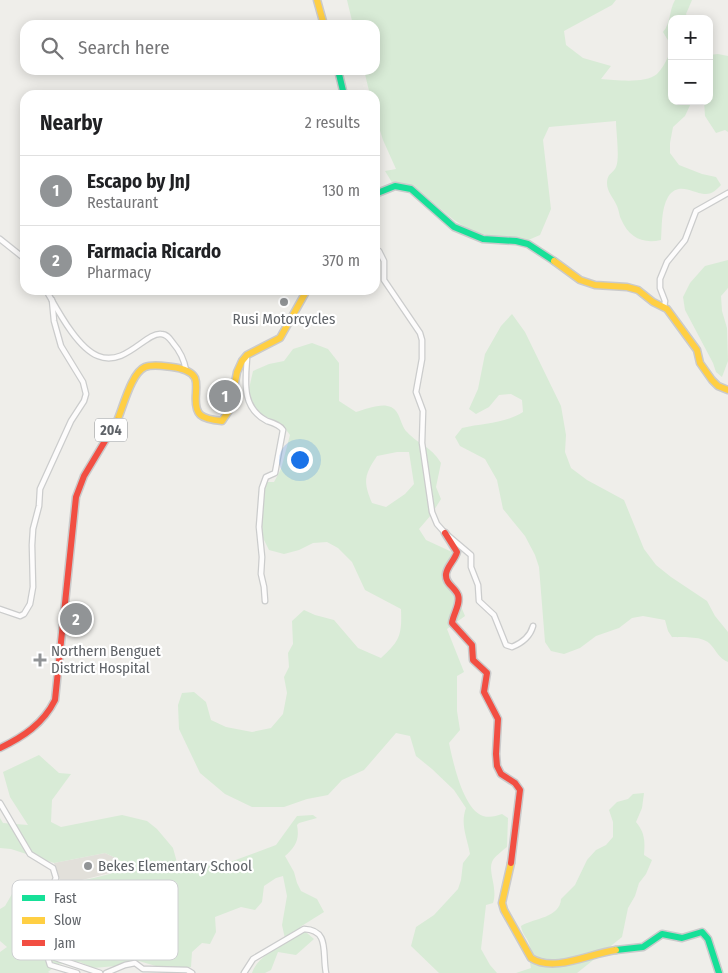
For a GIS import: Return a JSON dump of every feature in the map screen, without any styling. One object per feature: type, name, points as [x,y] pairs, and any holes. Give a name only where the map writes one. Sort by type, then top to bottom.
[{"type":"main road","points":[[317,0],[323,20]]},
{"type":"main road","points":[[339,75],[343,90]]},
{"type":"main road","points":[[380,192],[395,186],[411,189],[454,227],[468,234],[483,239],[516,241],[528,244],[538,249],[580,280],[595,284],[635,289],[664,308],[697,350],[700,363],[712,380],[718,386],[728,390]]},
{"type":"main road","points":[[186,370],[193,373],[196,378],[195,407],[202,418],[222,421],[230,409],[237,372],[242,361],[247,355],[280,338],[304,295]]},
{"type":"main road","name":"204","points":[[0,748],[40,724],[51,711],[55,700],[72,527],[76,497],[82,481],[118,417],[139,372],[144,367],[150,366],[186,370]]},
{"type":"main road","points":[[445,532],[457,552],[456,558],[448,566],[446,578],[447,583],[458,597],[452,623],[472,646],[473,660],[487,674],[483,689],[494,708],[498,720],[495,748],[497,768],[504,777],[515,782],[520,790],[512,864],[502,902],[504,910],[524,948],[536,962],[545,965],[565,964],[618,949],[638,949],[662,934],[682,938],[702,932],[707,935],[710,941],[711,953],[719,973]]},
{"type":"street","points":[[664,308],[665,301],[660,288],[660,278],[667,262],[685,240],[696,211],[728,193]]},
{"type":"street","points":[[0,238],[20,255]]},
{"type":"street","points":[[380,252],[383,256],[384,280],[420,333],[422,340],[422,359],[416,388],[423,411],[422,443],[432,512],[437,524],[471,555],[471,567],[478,585],[480,604],[489,609],[494,615],[506,645],[512,647],[517,645],[529,636],[533,626]]},
{"type":"street","points":[[49,295],[65,322],[80,341],[90,351],[99,356],[111,358],[121,355],[153,336],[162,334],[167,336],[178,349],[184,359],[186,370]]},
{"type":"street","points":[[0,609],[20,616],[24,614],[30,604],[33,587],[32,545],[39,506],[40,488],[71,421],[84,401],[86,394],[83,382],[61,346],[54,321],[52,300]]},
{"type":"street","points":[[247,355],[245,388],[248,402],[257,414],[281,427],[283,430],[274,472],[266,478],[262,488],[258,527],[262,557],[261,574],[264,586],[264,601]]},
{"type":"street","points":[[0,803],[30,854],[53,868],[56,873],[55,880]]},
{"type":"street","points":[[244,973],[258,955],[276,946],[285,938],[304,929],[316,931],[322,937],[326,973]]},
{"type":"street","points":[[48,960],[50,965],[77,973]]},
{"type":"street","points":[[62,960],[100,973]]},
{"type":"street","points":[[106,973],[135,963],[148,970],[187,970],[192,973]]},
{"type":"shaded area","name":"Bekes Elementary School","points":[[105,853],[118,859],[122,870],[82,880],[60,880],[54,863]]},
{"type":"green space","points":[[347,0],[616,0],[612,5],[564,31],[566,45],[583,58],[611,66],[601,79],[630,81],[652,77],[662,68],[668,57],[668,105],[690,105],[685,116],[673,127],[670,153],[679,165],[716,177],[721,185],[709,194],[686,189],[672,192],[664,207],[661,240],[648,241],[637,238],[624,226],[607,186],[608,177],[615,170],[617,163],[616,121],[549,127],[543,140],[551,209],[540,235],[526,241],[498,239],[468,229],[415,188],[393,184],[385,171],[396,169],[380,131],[380,90],[369,90],[365,75],[380,75],[380,20],[352,20]]},
{"type":"green space","points":[[675,0],[692,0],[687,15],[670,15]]},
{"type":"green space","points":[[668,22],[668,40],[663,32]]},
{"type":"green space","points":[[713,55],[728,56],[728,132],[725,130],[716,133],[705,116],[704,105],[713,105]]},
{"type":"green space","points":[[728,260],[728,288],[721,296],[722,311],[727,328],[728,361],[722,377],[716,372],[685,310],[683,297],[690,283],[705,266]]},
{"type":"green space","points":[[512,314],[525,332],[561,406],[566,435],[565,452],[571,468],[587,480],[624,500],[644,549],[656,565],[707,601],[715,616],[728,632],[728,662],[720,657],[708,642],[698,638],[672,637],[665,620],[643,616],[632,618],[619,628],[596,636],[580,648],[564,654],[551,651],[545,642],[539,567],[535,555],[525,536],[503,509],[497,480],[485,459],[460,446],[455,437],[462,428],[501,421],[523,412],[522,400],[511,394],[499,395],[489,407],[476,414],[469,409],[478,389],[485,354],[501,326]]},
{"type":"green space","points":[[312,343],[328,349],[339,363],[339,401],[356,412],[380,406],[392,407],[397,413],[404,429],[429,449],[441,463],[436,487],[441,499],[419,529],[426,540],[452,552],[446,570],[465,616],[447,629],[464,672],[457,676],[457,711],[460,730],[449,743],[456,773],[465,795],[476,812],[486,817],[502,814],[508,818],[507,847],[494,858],[491,866],[494,898],[493,903],[486,905],[481,949],[497,973],[439,973],[411,946],[416,927],[434,915],[458,889],[463,863],[470,854],[464,825],[466,808],[454,790],[416,756],[410,736],[396,733],[364,770],[342,780],[328,795],[307,799],[284,807],[252,807],[225,794],[200,773],[179,729],[178,705],[182,693],[194,692],[206,702],[211,720],[226,727],[252,732],[271,728],[283,714],[287,693],[284,677],[289,667],[288,653],[293,644],[292,621],[304,610],[334,620],[358,648],[381,658],[396,642],[400,631],[401,609],[365,590],[352,562],[338,548],[327,542],[313,543],[299,550],[284,554],[269,550],[262,536],[260,525],[264,506],[258,492],[265,482],[274,482],[281,469],[290,435],[284,427],[258,412],[248,393],[253,371],[269,364],[284,361],[293,349]],"holes":[[[409,452],[414,484],[405,494],[386,507],[372,503],[366,479],[369,468],[377,456]]]},
{"type":"green space","points":[[39,755],[59,773],[71,774],[52,800],[51,822],[61,827],[122,815],[147,821],[157,829],[173,848],[178,866],[230,862],[276,845],[297,816],[313,815],[317,818],[297,825],[298,835],[296,843],[285,856],[294,872],[301,891],[317,899],[324,912],[300,927],[314,939],[296,955],[278,952],[271,970],[265,973],[252,973],[262,959],[286,943],[282,925],[287,896],[283,876],[264,886],[262,902],[255,910],[241,907],[215,917],[216,932],[210,944],[202,943],[192,952],[191,967],[180,969],[159,967],[139,961],[93,968],[80,962],[58,964],[48,972],[50,973],[0,973],[0,952],[7,947],[0,941],[0,909],[5,906],[12,894],[12,960],[178,960],[178,880],[85,880],[122,870],[118,859],[105,853],[54,863],[11,849],[0,848],[0,818],[3,823],[28,825],[10,797],[3,772]]},
{"type":"green space","points":[[644,793],[642,808],[636,822],[644,837],[644,855],[652,860],[628,908],[622,937],[577,973],[516,973],[531,968],[530,946],[521,926],[546,917],[556,910],[560,905],[561,899],[575,885],[587,860],[596,850],[606,845],[613,837],[613,822],[609,810],[617,802],[628,799],[633,794]]},
{"type":"traffic: fast","points":[[339,75],[343,90]]},
{"type":"traffic: fast","points":[[380,192],[395,186],[411,189],[454,227],[483,239],[516,241],[528,244],[554,261]]},
{"type":"traffic: fast","points":[[616,950],[643,947],[662,934],[682,938],[702,932],[708,939],[719,973]]},
{"type":"traffic: slow","points":[[317,0],[323,20]]},
{"type":"traffic: slow","points":[[554,261],[580,280],[595,285],[627,287],[638,290],[653,302],[667,309],[697,350],[700,363],[712,380],[718,386],[728,390]]},
{"type":"traffic: slow","points":[[117,421],[128,391],[136,376],[145,367],[155,365],[178,368],[191,373],[196,382],[196,407],[200,415],[222,421],[230,409],[237,372],[242,361],[247,355],[280,338],[304,295]]},
{"type":"traffic: slow","points":[[511,863],[502,903],[531,958],[550,964],[561,963],[616,950]]},
{"type":"traffic: jam","points":[[0,748],[32,729],[45,716],[55,700],[76,497],[84,476],[117,421]]},
{"type":"traffic: jam","points":[[445,533],[457,552],[446,574],[447,580],[457,592],[459,598],[452,623],[472,645],[473,660],[487,673],[484,692],[498,719],[497,766],[501,774],[515,783],[520,790],[511,863]]},
{"type":"place","name":"Rusi Motorcycles","points":[[284,302]]},
{"type":"place","name":"Escapo by JnJ","points":[[225,396]]},
{"type":"place","name":"Farmacia Ricardo","points":[[76,619]]},
{"type":"place","name":"Northern Benguet District Hospital","points":[[40,660]]},
{"type":"place","name":"Bekes Elementary School","points":[[88,866]]}]
